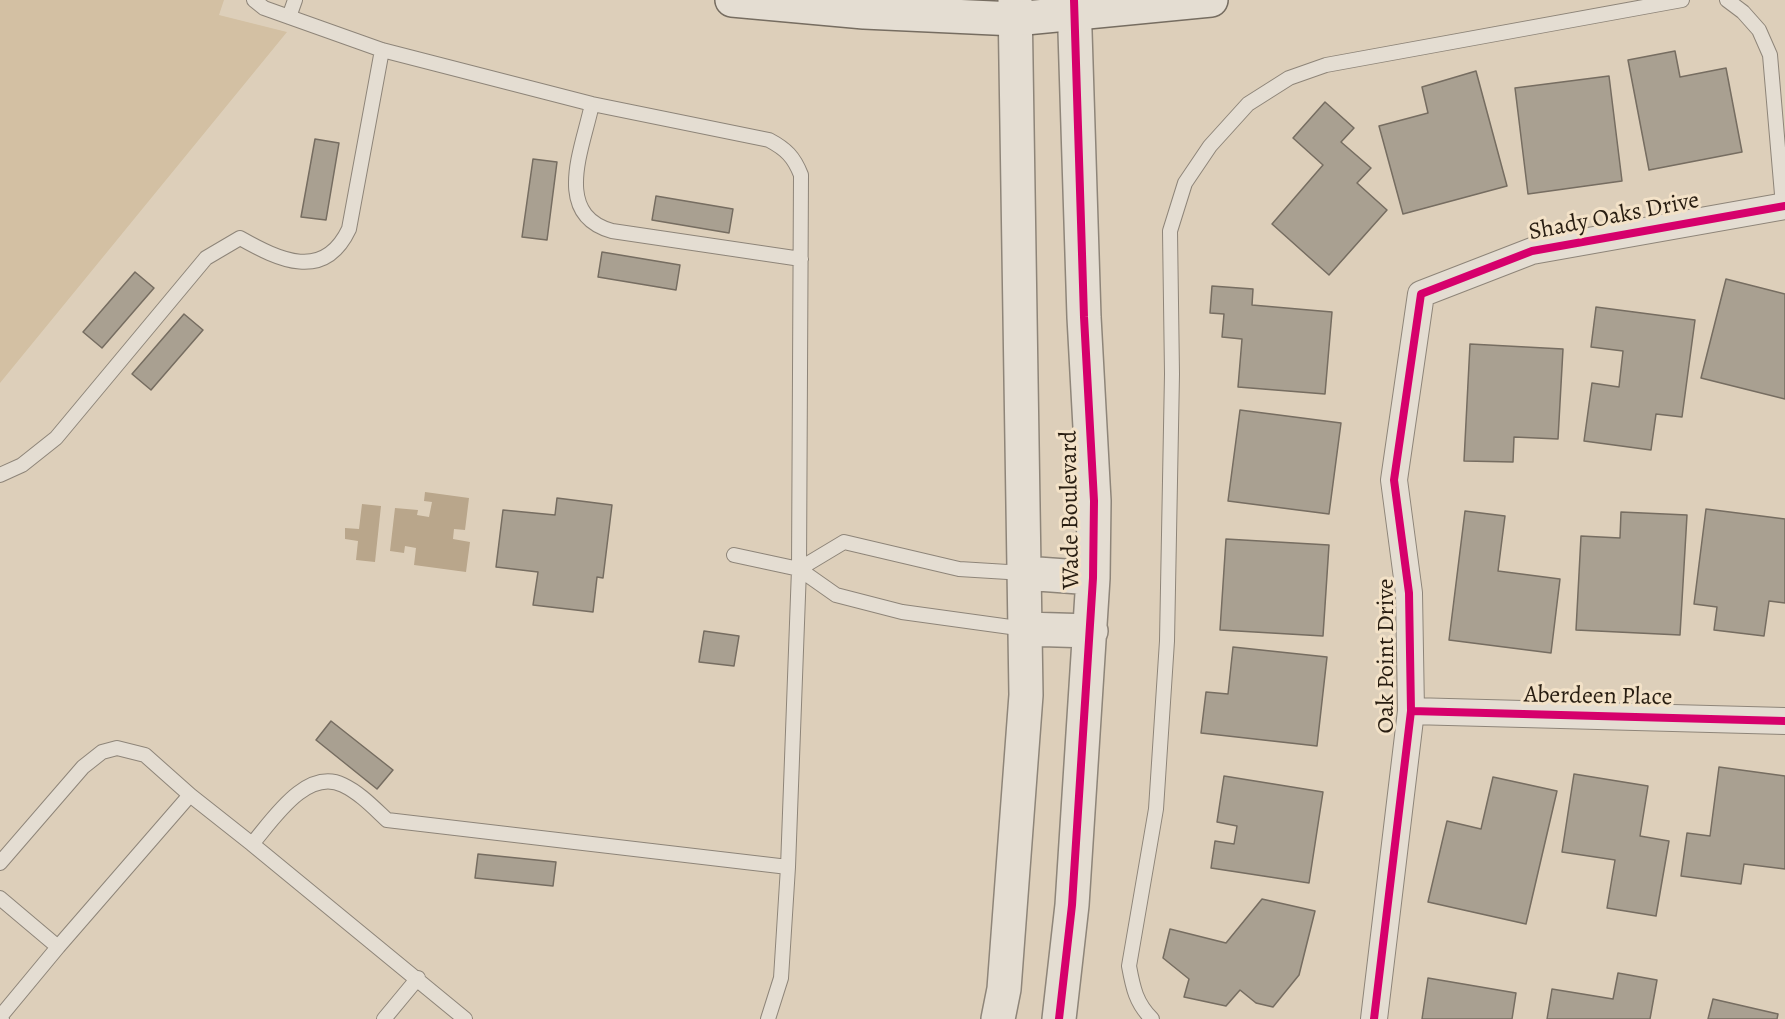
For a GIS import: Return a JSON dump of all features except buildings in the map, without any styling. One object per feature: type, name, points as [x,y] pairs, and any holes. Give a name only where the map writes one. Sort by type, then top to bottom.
[{"type":"street","points":[[732,0],[864,12],[1074,7],[1211,0]]},
{"type":"street","name":"Wade Boulevard","points":[[1059,1019],[1072,905],[1093,578],[1094,501],[1084,316],[1074,7]]},
{"type":"street","name":"Wade Boulevard","points":[[998,1019],[1004,989],[1025,706],[1015,9]]},
{"type":"street","name":"Shady Oaks Drive","points":[[1421,294],[1532,250],[1784,206]]},
{"type":"street","name":"Oak Point Drive","points":[[1374,1019],[1411,711],[1409,593],[1394,480],[1421,294]]},
{"type":"street","points":[[1024,573],[1093,578]]},
{"type":"street","points":[[1025,629],[1091,631]]},
{"type":"street","name":"Aberdeen Place","points":[[1411,711],[1785,721]]},
{"type":"lane","points":[[254,0],[264,8],[382,50],[592,104],[769,140],[785,148],[795,159],[801,175],[799,568],[788,867],[780,978],[768,1019]]},
{"type":"lane","points":[[289,17],[295,0]]},
{"type":"lane","points":[[1152,1019],[1142,1009],[1134,992],[1129,966],[1156,809],[1167,641],[1172,374],[1170,231],[1185,183],[1210,146],[1248,104],[1288,78],[1326,65],[1682,0]]},
{"type":"lane","points":[[1727,0],[1743,12],[1759,30],[1770,55],[1784,206]]},
{"type":"lane","points":[[0,475],[22,465],[56,438],[206,258],[240,238],[268,254],[301,262],[325,259],[342,244],[349,230],[382,50]]},
{"type":"lane","points":[[592,104],[575,188],[577,204],[587,219],[598,227],[612,231],[801,259]]},
{"type":"lane","points":[[799,568],[844,542],[959,569],[1024,573]]},
{"type":"lane","points":[[734,555],[799,568],[836,595],[902,612],[1025,629]]},
{"type":"lane","points":[[0,863],[83,767],[102,752],[117,748],[145,755],[190,795],[418,978],[465,1019]]},
{"type":"lane","points":[[252,844],[296,795],[318,783],[331,781],[342,784],[354,792],[387,820],[472,832],[788,867]]},
{"type":"lane","points":[[1,1018],[58,946],[190,795]]},
{"type":"lane","points":[[0,898],[58,946]]},
{"type":"lane","points":[[384,1019],[418,978]]},
{"type":"shaded area","points":[[0,0],[224,0],[219,15],[287,32],[0,383]]},
{"type":"shaded area","points":[[425,492],[469,498],[465,530],[454,529],[453,539],[470,542],[466,572],[414,565],[416,548],[405,546],[404,553],[390,551],[395,508],[418,510],[417,515],[429,517],[432,502],[424,501]]},
{"type":"shaded area","points":[[362,504],[381,506],[375,562],[356,560],[358,541],[345,539],[345,528],[359,529]]},
{"type":"cycle path","points":[[1059,1019],[1072,905],[1093,578],[1094,501],[1084,317],[1074,0]]},
{"type":"cycle path","points":[[1374,1019],[1411,711],[1409,593],[1394,480],[1421,294],[1532,251],[1785,206]]},
{"type":"cycle path","points":[[1411,711],[1785,721]]}]
